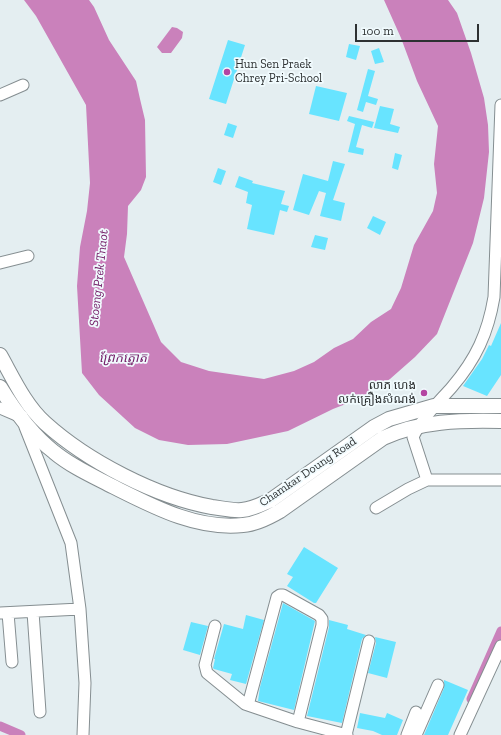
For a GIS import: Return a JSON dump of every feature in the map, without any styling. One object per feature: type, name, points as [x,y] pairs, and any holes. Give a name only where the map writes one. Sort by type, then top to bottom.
[{"type":"main road","name":"Chamkar Doung Road","points":[[0,355],[34,433],[53,452],[79,470],[162,510],[185,518],[216,525],[244,525],[265,519],[280,512],[383,438],[396,432],[418,426],[464,420],[501,421]]},
{"type":"main road","name":"Chamkar Doung Road","points":[[0,387],[25,412],[44,423],[88,456],[138,482],[191,503],[242,510],[271,500],[374,427],[389,419],[434,406],[501,406]]},
{"type":"main road","points":[[131,495],[138,482]]},
{"type":"street","points":[[0,95],[23,85]]},
{"type":"street","points":[[427,480],[413,437],[418,426],[453,386],[471,361],[483,338],[494,296],[501,105]]},
{"type":"street","points":[[0,263],[28,256]]},
{"type":"street","points":[[0,408],[25,412],[71,542],[80,609],[85,683],[83,735]]},
{"type":"street","points":[[376,508],[408,489],[427,480],[501,480]]},
{"type":"street","points":[[248,705],[277,597],[283,595],[320,615],[322,619],[322,625],[298,722]]},
{"type":"street","points":[[12,662],[4,613],[80,609]]},
{"type":"street","points":[[33,612],[40,712]]},
{"type":"street","points":[[215,626],[205,665],[207,673],[248,705],[298,722],[346,735],[369,641]]},
{"type":"street","points":[[460,735],[501,646]]},
{"type":"street","points":[[416,735],[438,685]]},
{"type":"street","points":[[407,735],[416,712]]},
{"type":"water","name":"ព្រែកត្នោត","points":[[24,0],[89,0],[94,7],[109,40],[136,81],[145,120],[146,177],[141,190],[128,206],[124,257],[161,342],[181,362],[209,371],[264,379],[294,371],[314,362],[334,348],[353,339],[371,322],[391,309],[401,288],[414,245],[433,211],[437,193],[434,164],[438,126],[417,81],[401,38],[384,0],[448,0],[457,13],[471,53],[484,98],[488,125],[489,152],[484,198],[473,243],[437,334],[415,357],[390,379],[361,398],[333,409],[288,431],[227,444],[188,445],[159,440],[135,428],[99,395],[82,373],[77,286],[80,247],[87,211],[90,183],[86,105],[36,16]]},
{"type":"water","points":[[172,27],[183,32],[182,38],[171,53],[162,53],[157,47]]},
{"type":"building","name":"Hun Sen Praek Chrey Pri-School","points":[[228,40],[245,45],[226,104],[209,99]]},
{"type":"building","points":[[349,44],[360,46],[356,60],[346,57]]},
{"type":"building","points":[[379,48],[384,62],[375,64],[371,51]]},
{"type":"building","points":[[368,69],[375,71],[368,96],[378,99],[376,105],[366,102],[363,112],[357,110]]},
{"type":"building","points":[[316,86],[347,93],[339,121],[309,114]]},
{"type":"building","points":[[380,106],[394,109],[390,124],[400,127],[398,133],[374,128]]},
{"type":"building","points":[[349,116],[374,122],[372,128],[362,125],[356,147],[364,149],[363,155],[348,152],[355,124],[347,121]]},
{"type":"building","points":[[228,123],[237,126],[233,138],[224,135]]},
{"type":"building","points":[[395,153],[402,155],[398,170],[392,168]]},
{"type":"building","points":[[333,161],[345,164],[333,200],[345,203],[341,221],[320,216],[326,193],[319,191],[309,215],[293,210],[303,174],[328,181]]},
{"type":"building","points":[[218,168],[226,171],[221,185],[213,182]]},
{"type":"building","points":[[239,176],[253,181],[252,183],[285,191],[281,204],[289,206],[287,212],[280,210],[274,235],[247,229],[252,205],[246,203],[248,192],[235,187]]},
{"type":"building","points":[[373,216],[386,222],[380,235],[367,228]]},
{"type":"building","points":[[315,235],[328,238],[325,250],[311,247]]},
{"type":"building","points":[[501,323],[501,375],[487,396],[463,386],[482,359],[489,345],[491,346]]},
{"type":"building","points":[[304,547],[338,568],[316,603],[287,586],[293,577],[287,574]]},
{"type":"building","points":[[283,603],[315,621],[294,710],[258,701],[260,687]]},
{"type":"building","points":[[246,615],[264,620],[246,684],[230,680],[232,674],[213,668],[214,659],[224,624],[243,629]]},
{"type":"building","points":[[329,620],[348,625],[347,629],[366,635],[362,639],[342,723],[307,716],[329,627]]},
{"type":"building","points":[[191,622],[208,626],[200,655],[183,650]]},
{"type":"building","points":[[375,637],[396,642],[387,678],[368,673],[376,643]]},
{"type":"building","points":[[444,680],[468,690],[448,735],[424,735],[444,688]]},
{"type":"building","points":[[360,713],[385,718],[387,713],[403,720],[397,735],[382,735],[373,731],[357,728]]},
{"type":"waterway","points":[[471,699],[501,631]]},
{"type":"waterway","points":[[0,726],[21,735]]},
{"type":"place","name":"Hun Sen Praek Chrey Pri-School","points":[[227,72]]},
{"type":"place","name":"លាភ ហេង លក់គ្រឿងសំណង់","points":[[424,393]]},
{"type":"water label","name":"Stoeng Prek Tnaot","points":[[99,278]]}]
